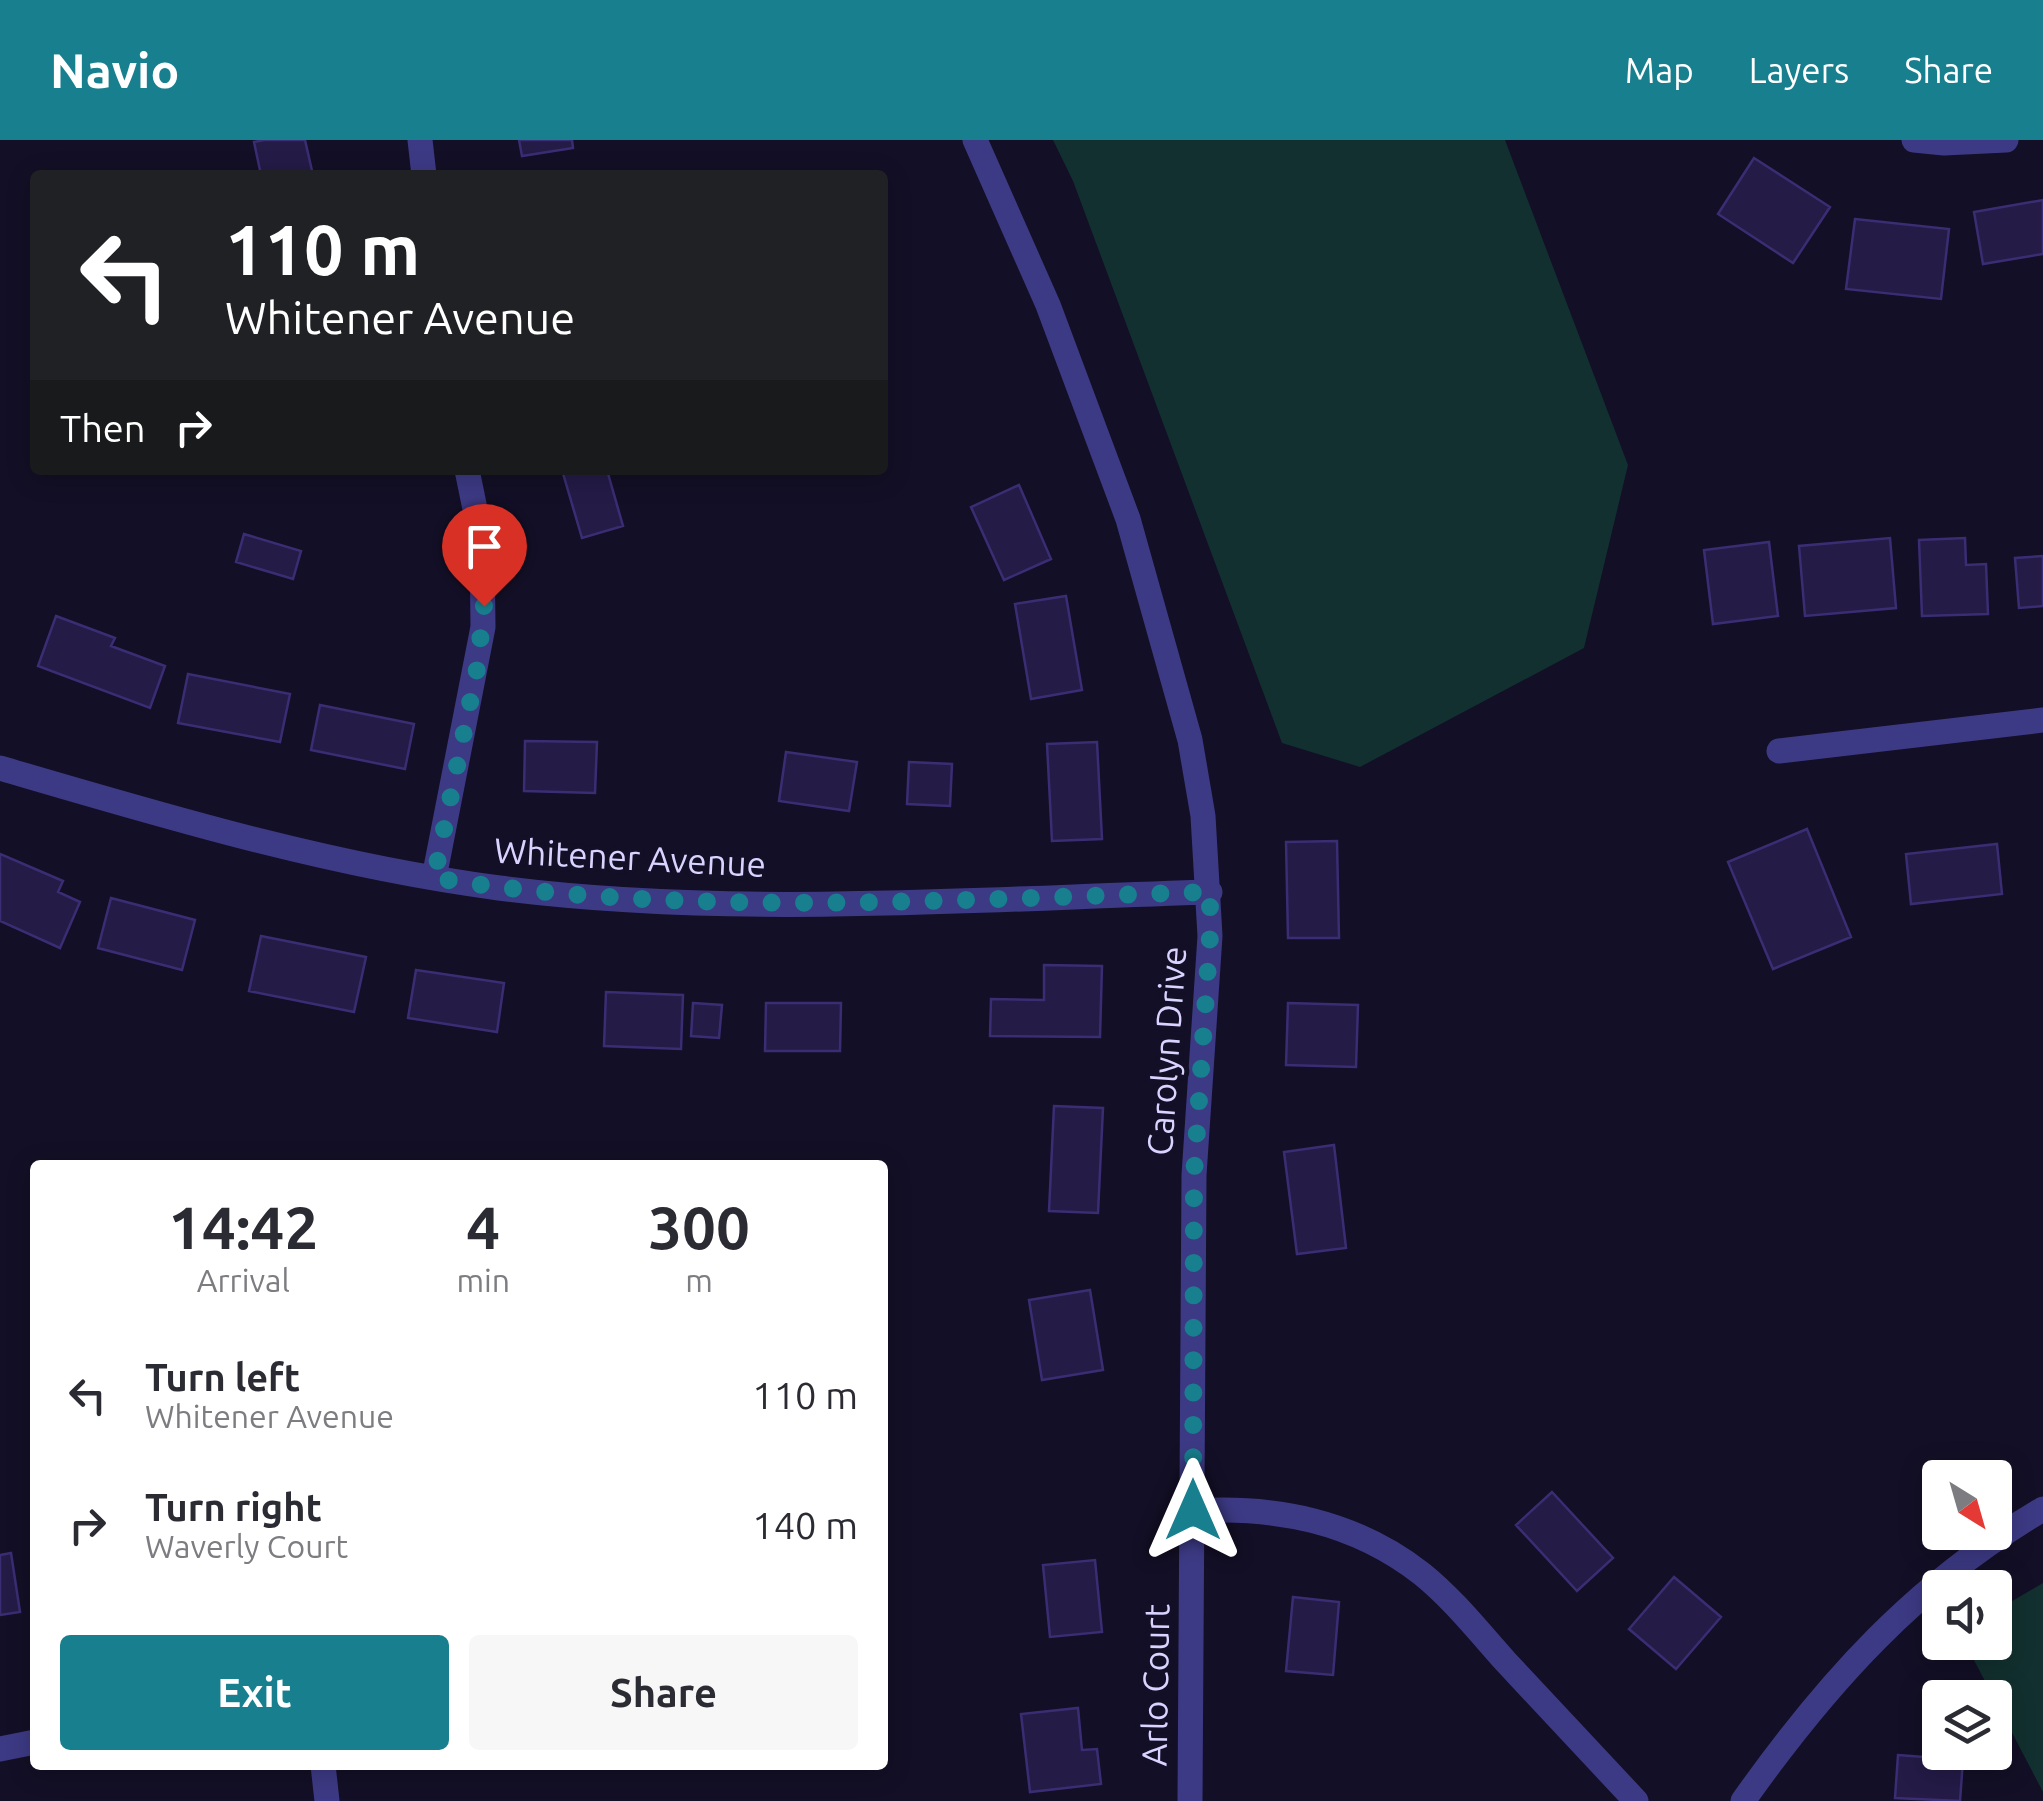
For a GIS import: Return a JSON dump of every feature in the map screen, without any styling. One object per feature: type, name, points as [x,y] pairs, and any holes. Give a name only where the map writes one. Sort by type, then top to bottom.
[{"type":"street","points":[[420,140],[423,170]]},
{"type":"street","name":"Carolyn Drive","points":[[975,140],[1048,306],[1128,520],[1190,740],[1203,816],[1210,936],[1194,1175],[1193,1510]]},
{"type":"street","points":[[1914,140],[2006,140]]},
{"type":"street","points":[[434,878],[483,627],[482,543],[469,475]]},
{"type":"street","points":[[1778,750],[2043,720]]},
{"type":"street","name":"Whitener Avenue","points":[[0,768],[167,817],[362,864],[562,895],[690,902],[853,902],[1210,892]]},
{"type":"street","points":[[1193,1510],[1242,1508],[1290,1514],[1338,1527],[1382,1548],[1423,1575],[1636,1801]]},
{"type":"street","points":[[1743,1801],[1817,1703],[1882,1632],[1935,1582],[2043,1508]]},
{"type":"street","name":"Arlo Court","points":[[1190,1801],[1193,1510]]},
{"type":"street","points":[[0,1749],[30,1743]]},
{"type":"street","points":[[324,1770],[328,1801]]},
{"type":"green space","points":[[1053,140],[1505,140],[1628,465],[1584,648],[1360,767],[1282,743],[1073,181]]},
{"type":"green space","points":[[2043,1583],[2043,1792],[2012,1733],[2012,1680],[1984,1680],[1974,1660],[2012,1660],[2012,1601]]},
{"type":"building","points":[[305,140],[312,170],[260,170],[254,142]]},
{"type":"building","points":[[519,140],[572,140],[573,148],[522,156]]},
{"type":"building","points":[[1754,158],[1830,207],[1793,263],[1718,214]]},
{"type":"building","points":[[2043,200],[2043,254],[1983,264],[1974,212]]},
{"type":"building","points":[[1855,219],[1949,229],[1941,299],[1846,289]]},
{"type":"building","points":[[563,475],[608,475],[623,526],[582,538]]},
{"type":"building","points":[[1019,485],[1051,559],[1004,580],[971,507]]},
{"type":"building","points":[[244,534],[301,551],[293,579],[236,562]]},
{"type":"building","points":[[1890,538],[1896,608],[1805,616],[1799,546]]},
{"type":"building","points":[[1965,538],[1966,565],[1986,564],[1988,614],[1922,616],[1919,540]]},
{"type":"building","points":[[1769,542],[1778,616],[1713,624],[1704,550]]},
{"type":"building","points":[[2043,556],[2043,606],[2019,608],[2015,558]]},
{"type":"building","points":[[1066,596],[1082,690],[1031,699],[1015,604]]},
{"type":"building","points":[[56,616],[115,638],[111,646],[165,666],[150,708],[38,666]]},
{"type":"building","points":[[188,674],[290,694],[280,742],[178,723]]},
{"type":"building","points":[[320,705],[414,724],[405,769],[311,750]]},
{"type":"building","points":[[525,741],[597,742],[595,793],[524,791]]},
{"type":"building","points":[[1097,742],[1102,839],[1052,841],[1047,744]]},
{"type":"building","points":[[786,752],[857,762],[849,811],[779,801]]},
{"type":"building","points":[[909,762],[952,764],[950,806],[907,804]]},
{"type":"building","points":[[1807,829],[1851,937],[1773,969],[1728,862]]},
{"type":"building","points":[[1337,841],[1339,938],[1288,938],[1286,842]]},
{"type":"building","points":[[1997,844],[2002,894],[1911,904],[1906,854]]},
{"type":"building","points":[[0,854],[63,881],[58,892],[80,902],[60,948],[0,921]]},
{"type":"building","points":[[111,898],[195,920],[182,970],[98,948]]},
{"type":"building","points":[[261,936],[366,957],[354,1012],[249,991]]},
{"type":"building","points":[[1044,965],[1102,966],[1100,1037],[990,1036],[991,999],[1044,1000]]},
{"type":"building","points":[[416,970],[504,983],[497,1032],[408,1018]]},
{"type":"building","points":[[606,992],[683,995],[681,1049],[604,1046]]},
{"type":"building","points":[[693,1003],[722,1005],[719,1038],[691,1036]]},
{"type":"building","points":[[766,1003],[841,1003],[840,1051],[765,1051]]},
{"type":"building","points":[[1288,1003],[1358,1005],[1356,1067],[1286,1065]]},
{"type":"building","points":[[1054,1106],[1103,1108],[1098,1213],[1049,1211]]},
{"type":"building","points":[[1334,1145],[1346,1248],[1297,1254],[1284,1152]]},
{"type":"building","points":[[1090,1290],[1103,1370],[1042,1380],[1029,1300]]},
{"type":"building","points":[[1552,1492],[1613,1558],[1577,1591],[1516,1525]]},
{"type":"building","points":[[11,1553],[20,1612],[0,1615],[0,1555]]},
{"type":"building","points":[[1095,1560],[1102,1632],[1050,1637],[1043,1565]]},
{"type":"building","points":[[1674,1577],[1721,1617],[1676,1669],[1629,1629]]},
{"type":"building","points":[[1293,1597],[1339,1602],[1333,1675],[1286,1671]]},
{"type":"building","points":[[1078,1708],[1082,1750],[1097,1749],[1101,1784],[1030,1792],[1021,1714]]},
{"type":"building","points":[[1898,1755],[1922,1757],[1922,1770],[1962,1770],[1960,1801],[1895,1798]]},
{"type":"route","points":[[484,606],[477,669],[434,878],[562,895],[690,902],[853,902],[1210,892],[1194,1175],[1193,1510]]}]
